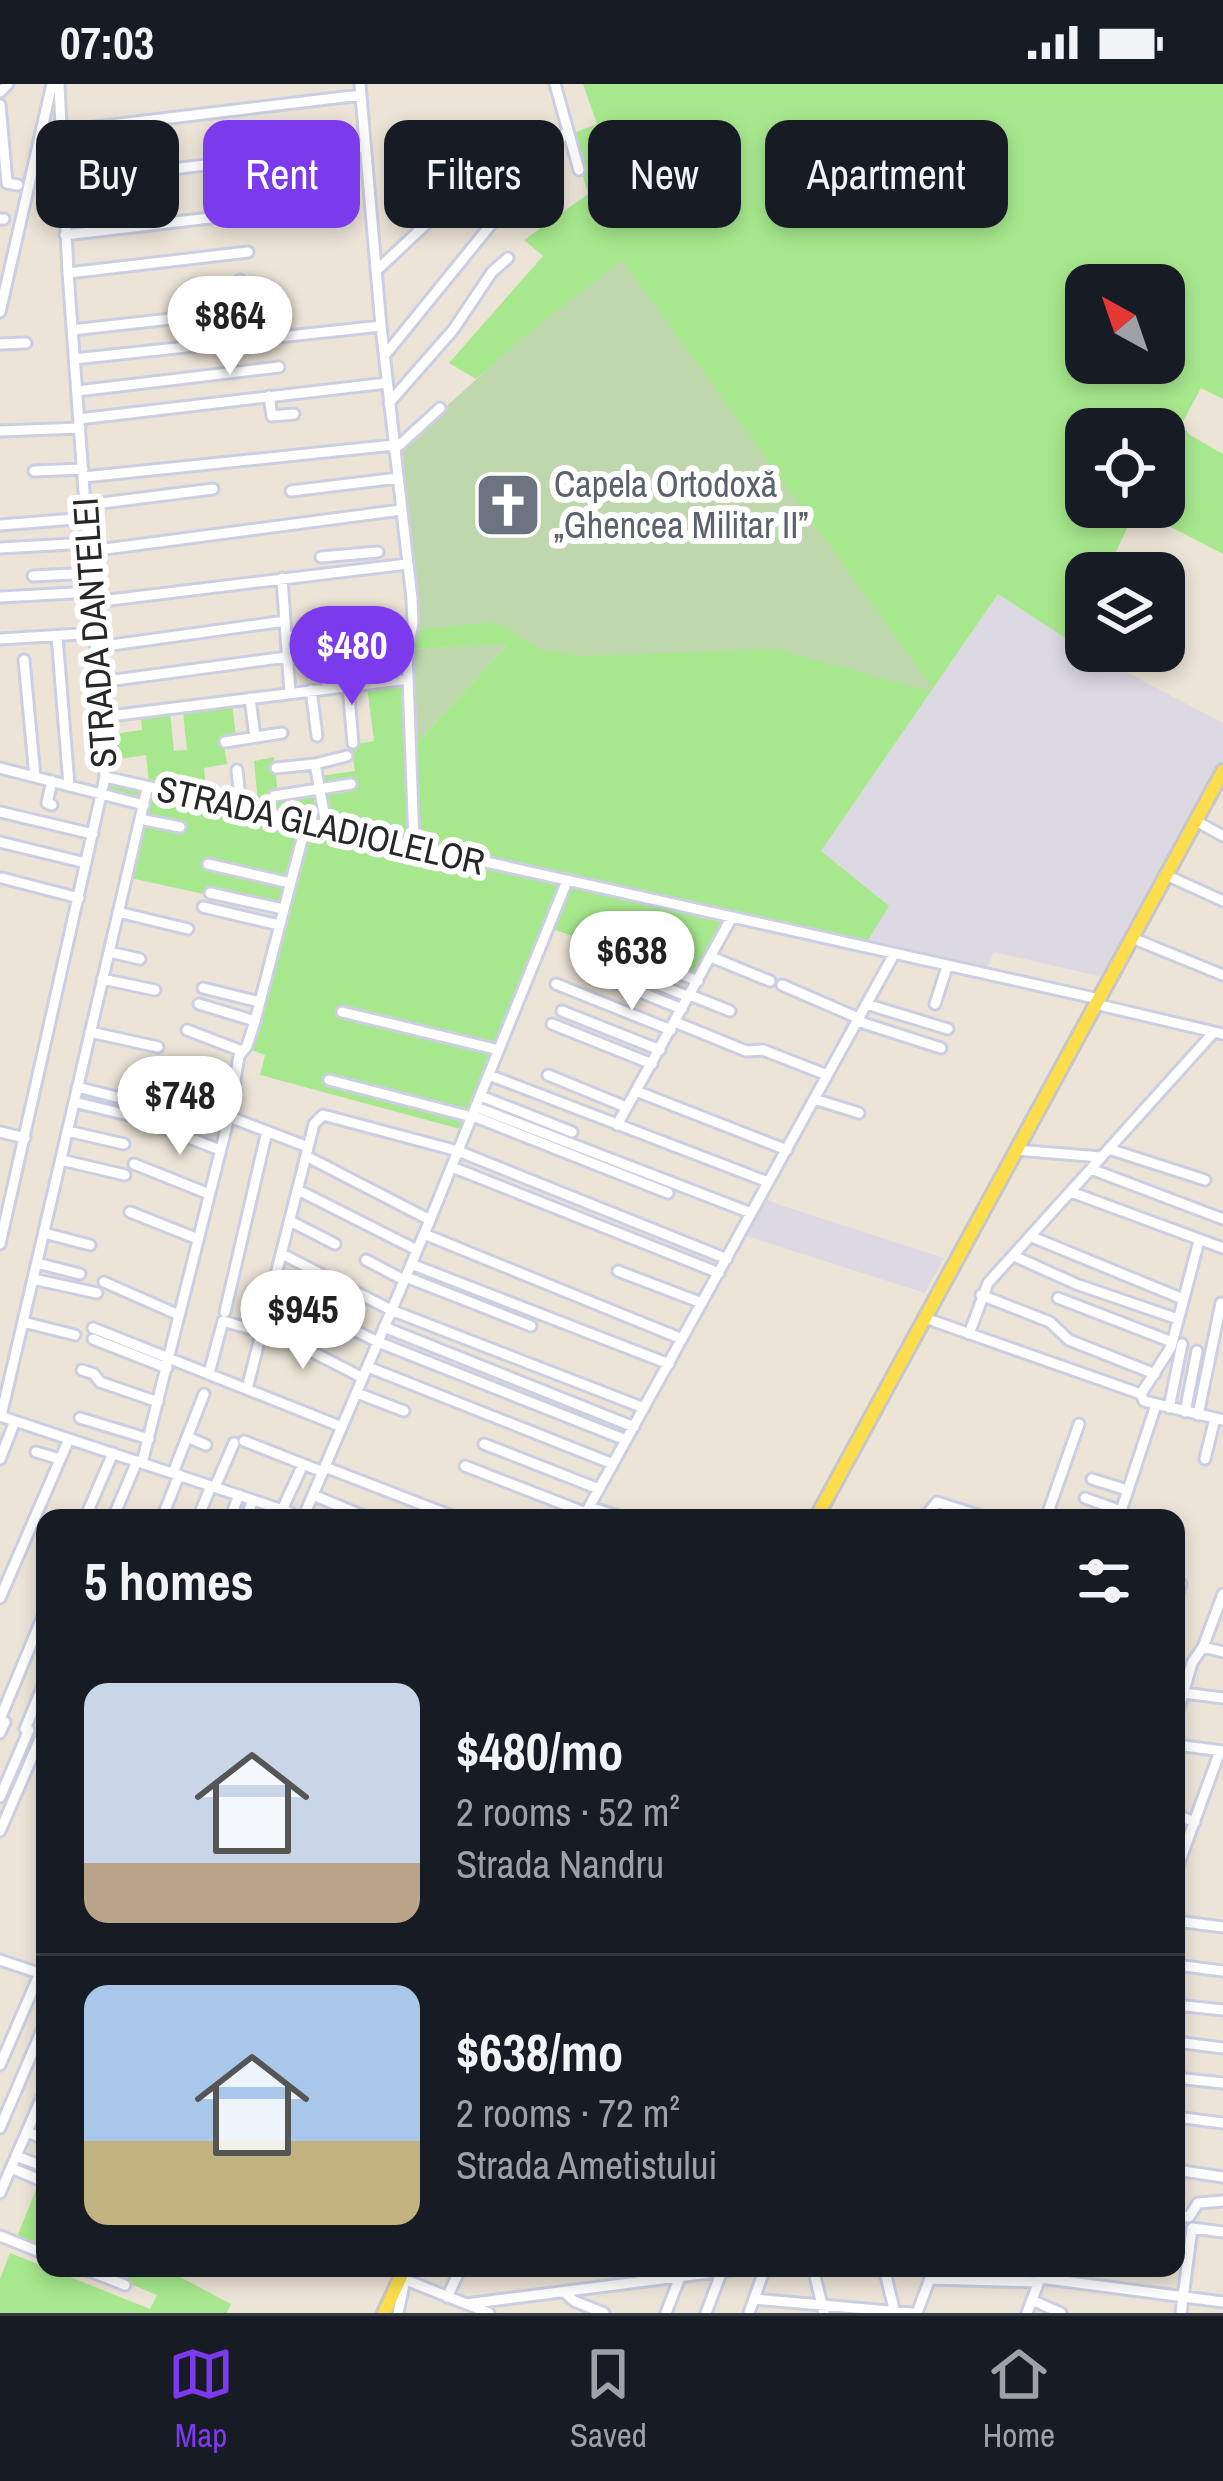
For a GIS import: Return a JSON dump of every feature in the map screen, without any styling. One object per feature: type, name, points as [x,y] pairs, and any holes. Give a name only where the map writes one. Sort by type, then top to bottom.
[{"type":"main road","points":[[818,1509],[1196,821],[1216,799],[1223,771]]},
{"type":"main road","points":[[818,1509],[969,1234]]},
{"type":"main road","points":[[388,2310],[404,2277]]},
{"type":"street","points":[[0,92],[8,84]]},
{"type":"street","points":[[0,312],[56,84]]},
{"type":"street","name":"STRADA DANTELEI","points":[[56,84],[60,120]]},
{"type":"street","points":[[554,84],[579,170]]},
{"type":"street","points":[[140,120],[361,89],[413,615],[407,650],[414,843]]},
{"type":"street","points":[[0,105],[7,183],[18,185]]},
{"type":"street","points":[[384,357],[567,131]]},
{"type":"street","points":[[179,168],[365,146]]},
{"type":"street","points":[[65,235],[203,219]]},
{"type":"street","name":"STRADA DANTELEI","points":[[0,1244],[105,777],[65,228]]},
{"type":"street","points":[[376,271],[422,228]]},
{"type":"street","points":[[68,273],[248,252]]},
{"type":"street","points":[[389,404],[454,330],[492,272],[508,258]]},
{"type":"street","points":[[72,330],[242,311],[240,280]]},
{"type":"street","points":[[74,359],[381,326]]},
{"type":"street","points":[[0,344],[26,343]]},
{"type":"street","points":[[77,391],[279,367]]},
{"type":"street","points":[[0,431],[387,382]]},
{"type":"street","points":[[269,396],[273,417],[295,414]]},
{"type":"street","points":[[34,472],[84,473],[394,447],[440,408]]},
{"type":"street","points":[[291,491],[398,478]]},
{"type":"street","points":[[86,505],[213,488]]},
{"type":"street","points":[[0,548],[89,547],[401,509]]},
{"type":"street","points":[[0,525],[87,518]]},
{"type":"street","points":[[321,557],[378,552]]},
{"type":"street","points":[[364,553],[364,568]]},
{"type":"street","points":[[0,597],[93,597],[407,564]]},
{"type":"street","points":[[33,576],[91,573]]},
{"type":"street","points":[[282,578],[290,693]]},
{"type":"street","points":[[98,647],[285,621]]},
{"type":"street","points":[[327,688],[322,634],[326,631],[372,627],[378,682]]},
{"type":"street","points":[[0,639],[96,633]]},
{"type":"street","points":[[286,637],[319,633]]},
{"type":"street","points":[[57,636],[69,785]]},
{"type":"street","points":[[100,682],[287,656]]},
{"type":"street","points":[[24,660],[35,777]]},
{"type":"street","points":[[102,717],[408,679]]},
{"type":"street","points":[[347,686],[353,743]]},
{"type":"street","points":[[310,690],[317,736]]},
{"type":"street","points":[[250,698],[255,737]]},
{"type":"street","points":[[225,742],[282,733]]},
{"type":"street","points":[[276,768],[347,756]]},
{"type":"street","points":[[315,764],[326,824]]},
{"type":"street","name":"STRADA GLADIOLELOR","points":[[0,768],[144,805]]},
{"type":"street","points":[[237,770],[241,807]]},
{"type":"street","name":"STRADA GLADIOLELOR","points":[[105,777],[732,916],[1218,1033]]},
{"type":"street","points":[[52,781],[47,803],[52,805]]},
{"type":"street","points":[[274,796],[351,784]]},
{"type":"street","points":[[147,789],[0,1416],[279,1509]]},
{"type":"street","points":[[0,812],[93,834]]},
{"type":"street","points":[[140,819],[180,827]]},
{"type":"street","points":[[117,1509],[149,1439],[242,1051],[255,1021],[307,820]]},
{"type":"street","points":[[1196,821],[1223,836]]},
{"type":"street","points":[[0,842],[86,863]]},
{"type":"street","points":[[208,864],[290,883]]},
{"type":"street","points":[[1166,875],[1223,901]]},
{"type":"street","points":[[2,878],[79,898]]},
{"type":"street","points":[[305,1509],[430,1220],[567,881]]},
{"type":"street","points":[[210,893],[284,910]]},
{"type":"street","points":[[203,907],[279,926]]},
{"type":"street","points":[[118,912],[188,928]]},
{"type":"street","points":[[617,1125],[732,916]]},
{"type":"street","points":[[1132,938],[1223,975]]},
{"type":"street","points":[[607,945],[698,981]]},
{"type":"street","points":[[109,952],[140,959]]},
{"type":"street","points":[[588,1509],[893,956]]},
{"type":"street","points":[[711,957],[770,981]]},
{"type":"street","points":[[595,959],[730,1011]]},
{"type":"street","points":[[935,1004],[947,967]]},
{"type":"street","points":[[598,976],[682,1009]]},
{"type":"street","points":[[102,979],[155,990]]},
{"type":"street","points":[[556,984],[746,1051],[764,1050],[827,1076]]},
{"type":"street","points":[[782,986],[941,1048]]},
{"type":"street","points":[[203,988],[260,1002]]},
{"type":"street","points":[[199,1004],[255,1021]]},
{"type":"street","points":[[866,1004],[948,1029]]},
{"type":"street","points":[[342,1012],[499,1050]]},
{"type":"street","points":[[562,1012],[659,1050]]},
{"type":"street","points":[[552,1024],[652,1064]]},
{"type":"street","points":[[188,1030],[242,1051]]},
{"type":"street","points":[[90,1032],[158,1047]]},
{"type":"street","points":[[969,1334],[981,1295],[1218,1033]]},
{"type":"street","points":[[489,1075],[768,1182]]},
{"type":"street","points":[[548,1075],[626,1107]]},
{"type":"street","points":[[329,1080],[572,1132]]},
{"type":"street","points":[[77,1087],[140,1102]]},
{"type":"street","points":[[159,1090],[267,1131],[430,1220]]},
{"type":"street","points":[[636,1091],[787,1150]]},
{"type":"street","points":[[814,1099],[859,1114]]},
{"type":"street","points":[[74,1102],[136,1117]]},
{"type":"street","points":[[476,1109],[668,1193]]},
{"type":"street","points":[[476,1109],[751,1213]]},
{"type":"street","points":[[247,1389],[307,1151],[316,1120],[323,1115],[458,1151],[727,1258]]},
{"type":"street","points":[[156,1125],[220,1150]]},
{"type":"street","points":[[68,1131],[124,1144]]},
{"type":"street","points":[[225,1312],[267,1131]]},
{"type":"street","points":[[0,1132],[25,1138]]},
{"type":"street","points":[[1016,1150],[1105,1153],[1205,1180]]},
{"type":"street","points":[[61,1160],[125,1175]]},
{"type":"street","points":[[134,1164],[209,1194]]},
{"type":"street","points":[[452,1167],[719,1273]]},
{"type":"street","points":[[1091,1169],[1223,1220]]},
{"type":"street","points":[[0,1179],[14,1183]]},
{"type":"street","points":[[298,1190],[417,1250]]},
{"type":"street","points":[[1071,1192],[1223,1248]]},
{"type":"street","points":[[130,1212],[198,1239]]},
{"type":"street","points":[[290,1221],[335,1244]]},
{"type":"street","points":[[44,1233],[90,1245]]},
{"type":"street","points":[[424,1234],[682,1339]]},
{"type":"street","points":[[1032,1237],[1184,1299]]},
{"type":"street","points":[[1169,1408],[1178,1319],[1198,1241]]},
{"type":"street","points":[[282,1254],[392,1310],[644,1408]]},
{"type":"street","points":[[1014,1256],[1076,1284],[1178,1319]]},
{"type":"street","points":[[366,1260],[531,1326]]},
{"type":"street","points":[[37,1263],[80,1274]]},
{"type":"street","points":[[411,1264],[669,1364]]},
{"type":"street","points":[[618,1270],[701,1304]]},
{"type":"street","points":[[33,1279],[101,1288],[179,1315]]},
{"type":"street","points":[[273,1290],[378,1342],[626,1440]]},
{"type":"street","points":[[981,1295],[1050,1322],[1069,1340],[1155,1374]]},
{"type":"street","points":[[1058,1298],[1177,1343]]},
{"type":"street","points":[[1198,1414],[1221,1303]]},
{"type":"street","points":[[925,1318],[1141,1394],[1144,1401],[1219,1419],[1204,1459]]},
{"type":"street","points":[[209,1373],[224,1321],[261,1329],[613,1464]]},
{"type":"street","points":[[23,1322],[75,1335]]},
{"type":"street","points":[[384,1328],[634,1427]]},
{"type":"street","points":[[93,1334],[209,1373],[342,1427]]},
{"type":"street","points":[[1141,1394],[1177,1343]]},
{"type":"street","points":[[1185,1412],[1197,1351]]},
{"type":"street","points":[[82,1370],[158,1402]]},
{"type":"street","points":[[356,1393],[404,1411]]},
{"type":"street","points":[[165,1509],[204,1394]]},
{"type":"street","points":[[1122,1509],[1156,1405]]},
{"type":"street","points":[[80,1418],[149,1439]]},
{"type":"street","points":[[0,1459],[16,1421]]},
{"type":"street","points":[[1049,1509],[1079,1424]]},
{"type":"street","points":[[187,1437],[206,1445]]},
{"type":"street","points":[[38,1509],[69,1439]]},
{"type":"street","points":[[202,1509],[239,1442],[433,1509]]},
{"type":"street","points":[[484,1444],[599,1489]]},
{"type":"street","points":[[36,1452],[60,1459]]},
{"type":"street","points":[[89,1509],[112,1453]]},
{"type":"street","points":[[465,1466],[576,1509]]},
{"type":"street","points":[[282,1509],[300,1471]]},
{"type":"street","points":[[1092,1479],[1127,1490]]},
{"type":"street","points":[[234,1509],[239,1495]]},
{"type":"street","points":[[313,1495],[346,1509]]},
{"type":"street","points":[[1085,1498],[1115,1509]]},
{"type":"street","points":[[250,1509],[253,1500]]},
{"type":"street","points":[[930,1509],[934,1502],[957,1509]]},
{"type":"street","points":[[0,1598],[36,1515]]},
{"type":"street","points":[[1185,1689],[1223,1594]]},
{"type":"street","points":[[36,1634],[1,1724],[36,1732]]},
{"type":"street","points":[[1203,1647],[1223,1652]]},
{"type":"street","points":[[1185,1693],[1223,1698]]},
{"type":"street","points":[[0,1797],[36,1705]]},
{"type":"street","points":[[1185,1745],[1222,1751],[1185,1840]]},
{"type":"street","points":[[0,1831],[36,1751]]},
{"type":"street","points":[[1185,1818],[1195,1822]]},
{"type":"street","points":[[1185,1922],[1223,1927]]},
{"type":"street","points":[[0,1960],[36,1972]]},
{"type":"street","points":[[1185,1966],[1223,1971]]},
{"type":"street","points":[[0,2065],[36,1987]]},
{"type":"street","points":[[1185,2006],[1223,2010]]},
{"type":"street","points":[[1185,2043],[1223,2048]]},
{"type":"street","points":[[0,2128],[36,2045]]},
{"type":"street","points":[[1185,2079],[1223,2083]]},
{"type":"street","points":[[0,2193],[36,2111]]},
{"type":"street","points":[[1185,2117],[1223,2123]]},
{"type":"street","points":[[27,2132],[36,2136]]},
{"type":"street","points":[[16,2156],[36,2164]]},
{"type":"street","points":[[11,2168],[36,2178]]},
{"type":"street","points":[[1185,2171],[1223,2177]]},
{"type":"street","points":[[1185,2216],[1192,2216],[1198,2203],[1223,2201]]},
{"type":"street","points":[[1181,2313],[1192,2228],[1223,2233]]},
{"type":"street","points":[[0,2236],[36,2250]]},
{"type":"street","points":[[106,2277],[125,2284]]},
{"type":"street","points":[[413,2277],[447,2297],[491,2313],[497,2300]]},
{"type":"street","points":[[447,2297],[457,2277]]},
{"type":"street","points":[[466,2304],[680,2277],[666,2313]]},
{"type":"street","points":[[706,2313],[720,2277]]},
{"type":"street","points":[[748,2313],[762,2277]]},
{"type":"street","points":[[815,2277],[821,2310]]},
{"type":"street","points":[[886,2277],[895,2312]]},
{"type":"street","points":[[754,2299],[789,2308],[915,2313],[930,2277]]},
{"type":"street","points":[[1028,2313],[1041,2277]]},
{"type":"street","points":[[1048,2277],[1223,2302]]},
{"type":"street","points":[[564,2292],[571,2300],[604,2313]]},
{"type":"street","points":[[1032,2300],[1061,2313]]},
{"type":"shaded area","points":[[998,594],[1065,637],[1065,672],[1126,672],[1223,723],[1223,763],[1107,978],[994,952],[985,971],[865,945],[821,851]]},
{"type":"shaded area","points":[[763,1198],[944,1258],[925,1293],[743,1235]]},
{"type":"green space","points":[[583,84],[1223,84],[1223,399],[1201,388],[1185,418],[1185,408],[1065,408],[1065,528],[1127,528],[1116,552],[1065,552],[1065,638],[998,594],[821,851],[889,906],[865,945],[727,913],[694,974],[683,970],[689,952],[611,921],[603,940],[592,936],[589,942],[544,926],[464,1130],[260,1075],[265,1055],[249,1049],[282,911],[130,878],[146,804],[99,790],[102,771],[149,782],[146,755],[107,761],[106,735],[142,730],[141,715],[170,712],[174,751],[187,750],[183,711],[232,704],[236,736],[223,738],[227,764],[204,768],[207,802],[259,814],[254,761],[274,757],[278,796],[323,790],[321,776],[355,771],[351,745],[374,741],[367,687],[407,683],[410,744],[416,744],[507,645],[410,649],[418,629],[496,621],[522,339],[476,379],[449,363],[543,256],[524,240],[541,228],[564,228],[564,211],[588,194],[588,228],[741,228],[741,120],[596,120]]},
{"type":"green space","points":[[588,127],[588,194],[571,134]]},
{"type":"green space","points":[[622,260],[932,687],[929,691],[775,649],[581,656],[541,650],[496,622],[418,629],[396,452],[522,338]]},
{"type":"green space","points":[[1185,429],[1223,454],[1223,554],[1173,528],[1185,528]]},
{"type":"green space","points":[[508,644],[416,744],[410,649]]},
{"type":"green space","points":[[36,2190],[36,2245],[17,2237]]},
{"type":"green space","points":[[10,2253],[36,2263],[36,2277],[70,2277],[150,2309],[157,2295],[114,2277],[180,2277],[231,2304],[227,2313],[0,2313],[0,2279]]},
{"type":"place","name":"Capela Ortodoxă „Ghencea Militar II”","points":[[508,505]]}]
